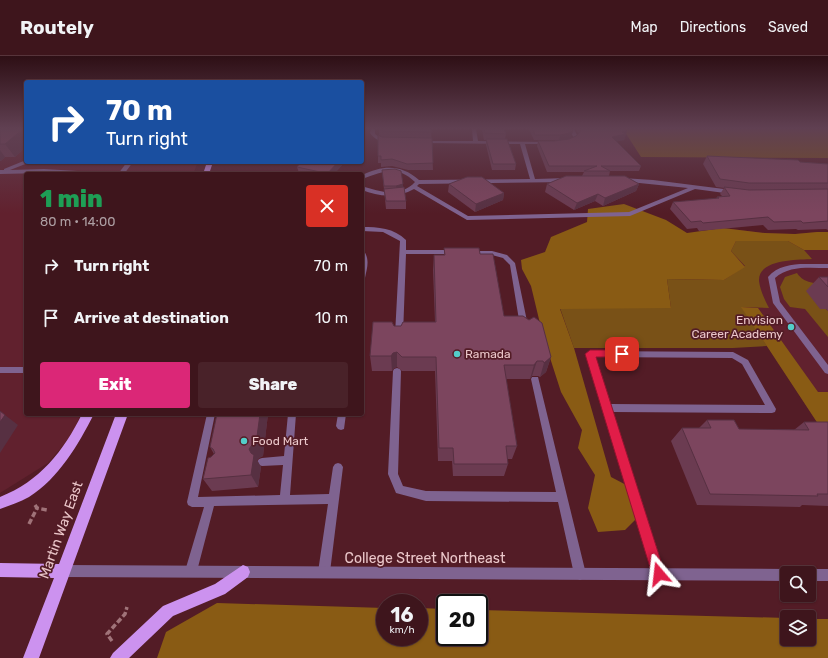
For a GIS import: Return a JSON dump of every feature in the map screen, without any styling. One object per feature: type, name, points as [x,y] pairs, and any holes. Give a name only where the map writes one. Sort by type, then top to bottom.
[{"type":"main road","points":[[0,502],[27,491],[56,466],[76,438],[87,416]]},
{"type":"main road","name":"Martin Way East","points":[[31,658],[121,416]]},
{"type":"main road","points":[[0,570],[64,571]]},
{"type":"main road","points":[[118,658],[168,611],[220,589],[244,572]]},
{"type":"street","points":[[526,157],[533,180]]},
{"type":"street","points":[[0,173],[24,163]]},
{"type":"street","points":[[364,176],[380,170],[395,169],[407,172],[416,184],[466,218],[630,214],[695,188]]},
{"type":"street","points":[[0,173],[44,171],[61,172]]},
{"type":"street","points":[[364,189],[376,193],[393,193],[410,190],[416,184],[577,180]]},
{"type":"street","points":[[614,180],[653,182],[737,193]]},
{"type":"street","points":[[364,229],[380,229],[392,232],[403,240],[398,337]]},
{"type":"street","points":[[402,252],[492,253],[505,256],[513,264],[525,330]]},
{"type":"street","points":[[828,266],[798,266],[776,271],[771,277],[777,303],[828,371]]},
{"type":"street","points":[[607,408],[772,409],[745,362],[733,355],[590,354],[659,574]]},
{"type":"street","points":[[0,370],[24,370]]},
{"type":"street","points":[[397,371],[392,474],[400,490],[426,496],[562,497]]},
{"type":"street","points":[[535,379],[580,574]]},
{"type":"street","points":[[213,416],[192,502],[334,499]]},
{"type":"street","points":[[285,500],[292,416]]},
{"type":"street","points":[[341,426],[342,416]]},
{"type":"street","points":[[262,462],[288,460]]},
{"type":"street","points":[[200,466],[212,465]]},
{"type":"street","points":[[324,572],[338,467]]},
{"type":"street","points":[[191,572],[210,502]]},
{"type":"street","name":"College Street Northeast","points":[[64,571],[780,575]]},
{"type":"street","points":[[816,575],[828,575]]},
{"type":"path","points":[[33,503],[37,508],[47,510]]},
{"type":"path","points":[[29,524],[37,508]]},
{"type":"path","points":[[112,641],[107,634],[125,614],[127,607]]},
{"type":"shaded area","points":[[0,157],[24,157],[24,164],[197,164],[194,172],[24,172],[24,416],[80,416],[72,435],[48,463],[0,493]]},
{"type":"shaded area","points":[[658,157],[828,157],[828,158]]},
{"type":"shaded area","points":[[624,204],[666,220],[687,233],[723,228],[765,233],[795,234],[828,232],[828,250],[804,250],[788,241],[736,241],[731,251],[745,267],[724,280],[667,279],[671,308],[560,309],[574,348],[611,477],[632,488],[640,515],[625,530],[598,532],[588,508],[595,475],[578,448],[582,430],[561,392],[543,336],[531,286],[522,269],[521,260],[545,252],[551,237],[587,222],[588,209]]},
{"type":"shaded area","name":"Envision Career Academy","points":[[723,228],[765,233],[795,234],[828,232],[828,439],[724,280]]},
{"type":"shaded area","points":[[736,241],[788,241],[804,250],[812,259],[780,262],[765,268],[760,274],[759,281],[769,308],[742,307],[767,346],[733,348],[574,348],[560,308],[671,308],[667,279],[724,280],[745,266],[731,251]]},
{"type":"shaded area","points":[[797,273],[800,277],[807,281],[828,284],[820,309],[826,309],[828,311],[828,337],[805,309],[790,307],[784,299],[780,287],[785,277]]},
{"type":"shaded area","points":[[741,307],[758,308],[818,392],[828,392],[828,439]]},
{"type":"shaded area","points":[[217,603],[376,608],[376,646],[428,646],[428,608],[436,609],[436,646],[488,646],[488,610],[780,618],[780,646],[816,646],[816,619],[828,619],[828,658],[157,658],[166,632]]},
{"type":"building","points":[[381,157],[433,157],[433,163],[407,164],[392,159],[381,160]]},
{"type":"building","points":[[491,157],[514,157],[516,164],[493,164]]},
{"type":"building","points":[[545,157],[632,157],[641,166],[601,166],[610,171],[584,171],[597,166],[549,166]]},
{"type":"building","points":[[708,157],[798,160],[800,162],[828,164],[828,183],[749,183],[720,179]]},
{"type":"building","points":[[299,164],[336,164],[329,172],[320,172],[297,167]]},
{"type":"building","points":[[395,169],[401,171],[403,184],[396,186],[384,186],[382,170]]},
{"type":"building","points":[[566,176],[625,176],[639,184],[605,198],[598,194],[577,203],[547,184]]},
{"type":"building","points":[[467,177],[482,177],[504,193],[476,204],[449,184]]},
{"type":"building","points":[[404,187],[406,201],[386,201],[384,189]]},
{"type":"building","points":[[724,187],[749,190],[828,189],[828,221],[803,223],[801,221],[774,222],[768,217],[703,223],[701,221],[691,222],[673,202],[730,196]]},
{"type":"building","name":"Ramada","points":[[444,248],[479,248],[480,254],[493,254],[504,316],[523,316],[529,320],[534,317],[542,323],[551,357],[544,363],[543,361],[537,361],[534,365],[504,365],[517,446],[506,446],[508,464],[454,464],[453,448],[439,448],[436,357],[402,357],[397,352],[393,353],[391,356],[370,356],[373,322],[392,322],[394,326],[401,326],[403,322],[436,322],[434,255],[445,255]]},
{"type":"building","points":[[819,277],[828,277],[828,287]]},
{"type":"building","points":[[0,411],[5,415],[0,422]]},
{"type":"building","points":[[217,416],[260,416],[256,444],[252,445],[249,449],[254,455],[251,475],[203,479],[208,458],[215,453],[210,447]]},
{"type":"building","points":[[707,420],[734,420],[739,429],[809,430],[804,422],[828,422],[828,494],[817,494],[818,496],[710,494],[682,428],[711,428]]},
{"type":"place","name":"Envision Career Academy","points":[[791,327]]},
{"type":"place","name":"Ramada","points":[[457,354]]},
{"type":"place","name":"Food Mart","points":[[244,441]]},
{"type":"route","points":[[622,354],[590,354],[659,574]]}]
